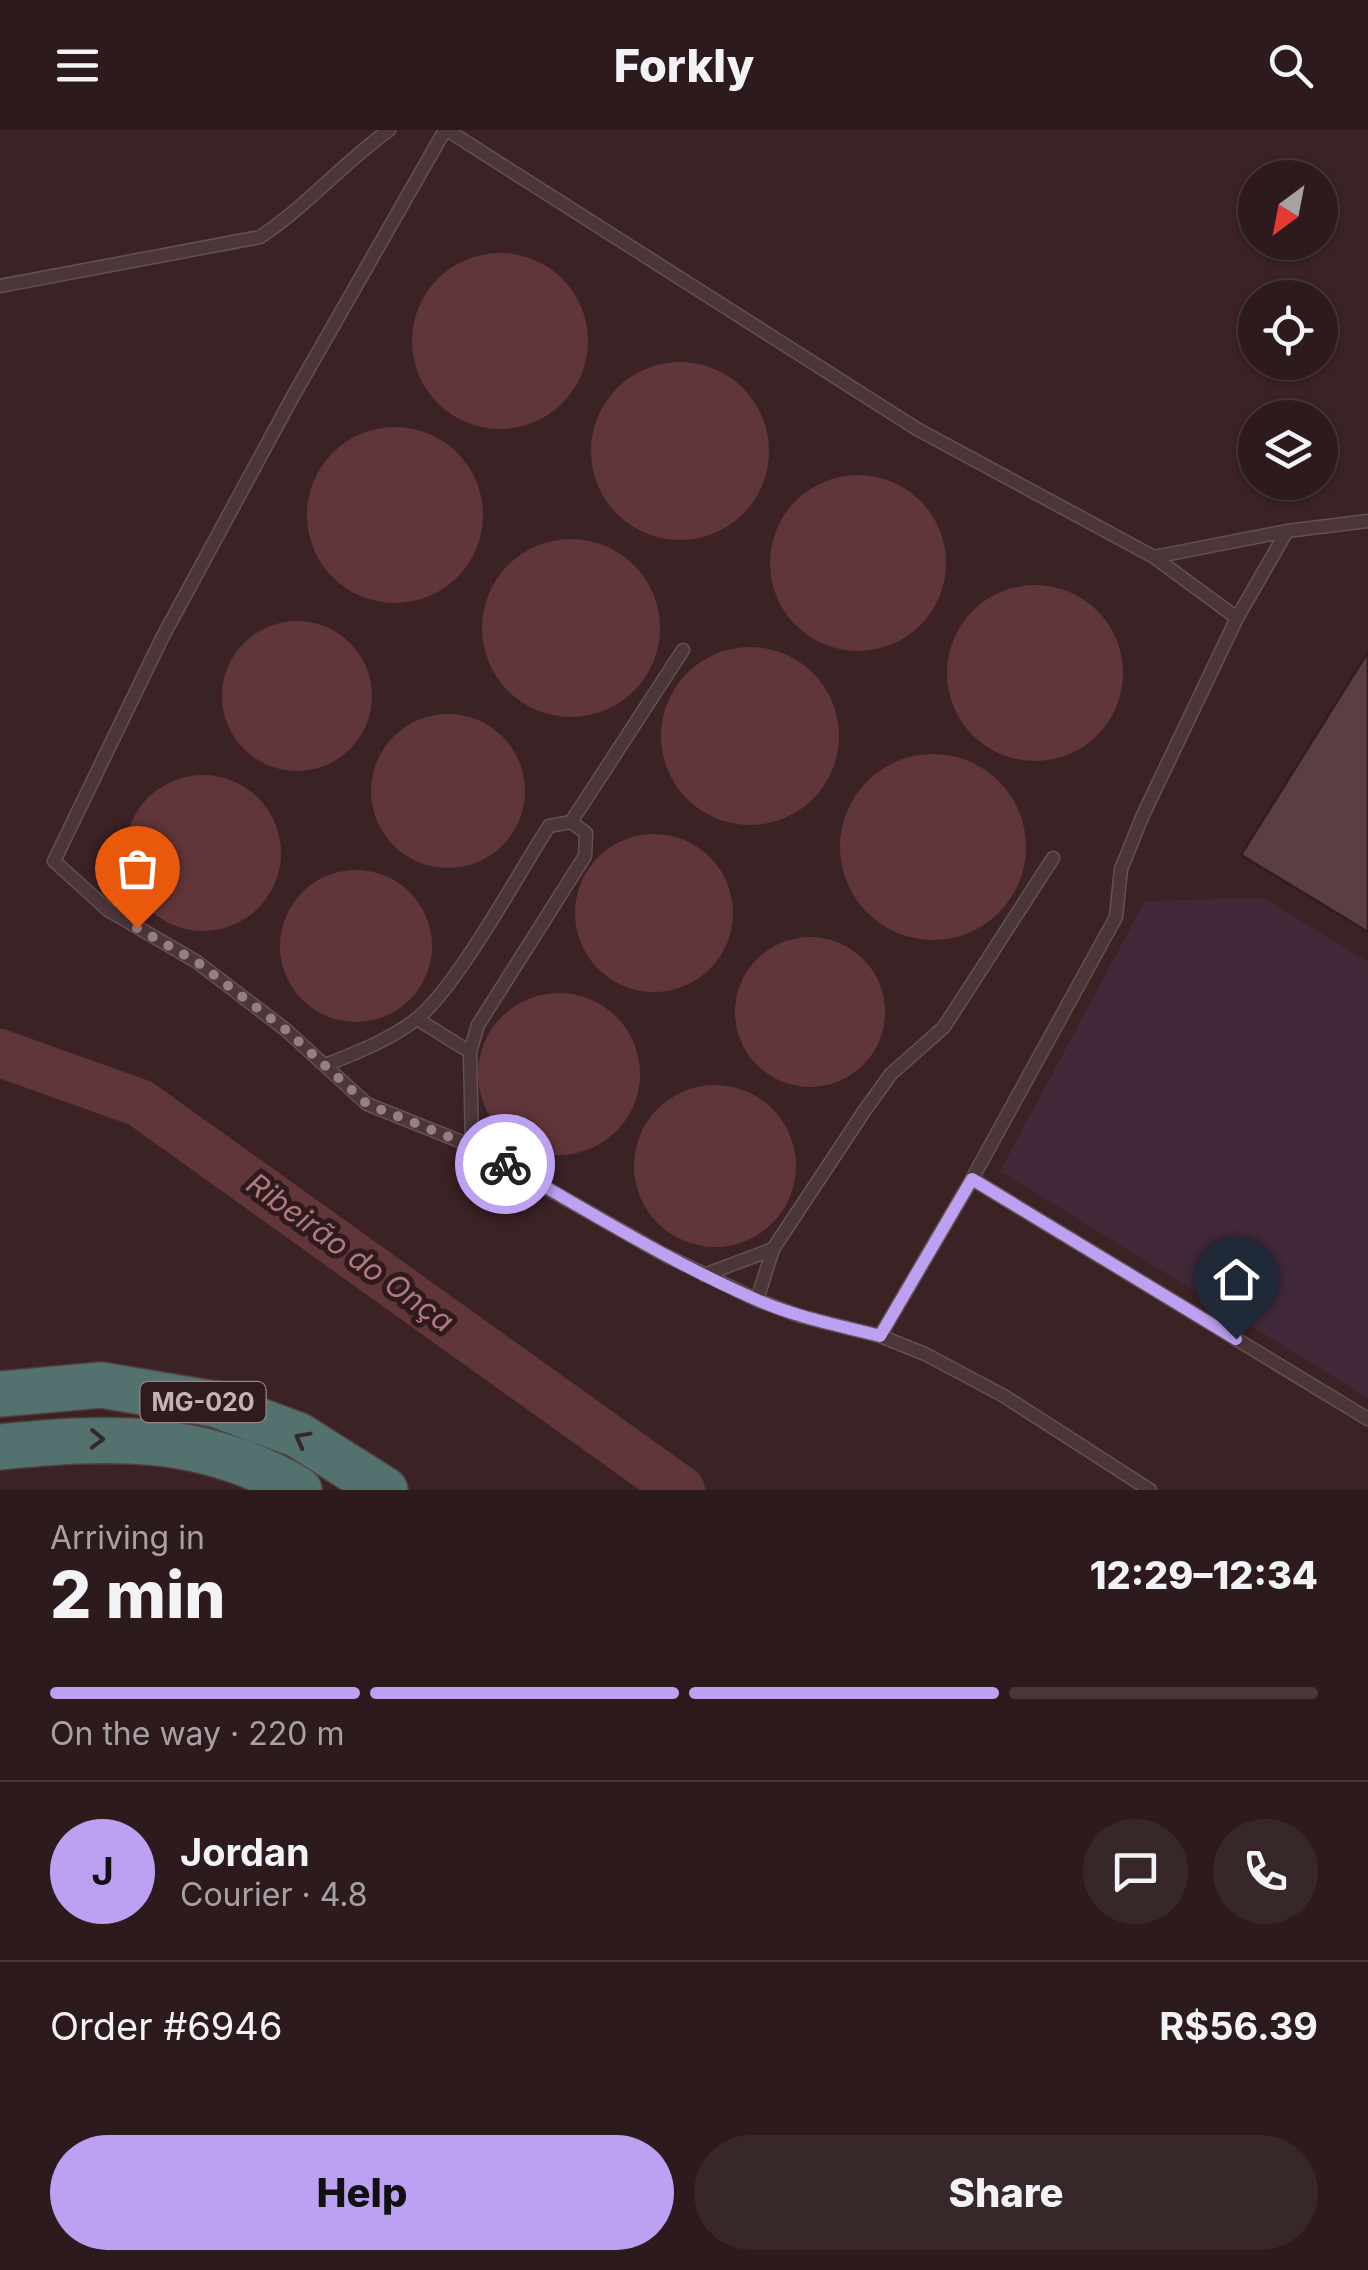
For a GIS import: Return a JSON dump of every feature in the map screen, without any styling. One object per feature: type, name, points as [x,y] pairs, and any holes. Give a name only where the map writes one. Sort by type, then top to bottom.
[{"type":"highway","name":"MG-020","points":[[0,1394],[101,1385],[214,1404],[298,1436],[385,1490]]},
{"type":"highway","name":"MG-020","points":[[0,1447],[95,1437],[194,1447],[276,1476],[300,1490]]},
{"type":"lane","points":[[0,286],[260,237],[294,214],[352,156],[388,130]]},
{"type":"lane","points":[[1150,1490],[1004,1396],[925,1354],[880,1336],[800,1316],[757,1300],[704,1275],[472,1146],[367,1104],[286,1030],[197,962],[108,910],[54,861],[162,638],[446,130],[917,429],[1154,557],[1237,618]]},
{"type":"lane","points":[[1154,557],[1368,521]]},
{"type":"lane","points":[[880,1336],[972,1179],[1116,917],[1120,869],[1237,618],[1287,532]]},
{"type":"lane","points":[[325,1065],[375,1045],[417,1019],[442,991],[549,826],[572,822],[683,650]]},
{"type":"lane","points":[[472,1146],[470,1052],[478,1025],[585,856],[586,833],[572,822]]},
{"type":"lane","points":[[757,1300],[773,1249],[891,1074],[944,1027],[1053,858]]},
{"type":"lane","points":[[417,1019],[470,1052]]},
{"type":"lane","points":[[972,1179],[1368,1419]]},
{"type":"lane","points":[[704,1275],[773,1249]]},
{"type":"shaded area","points":[[500,253],[534,260],[562,279],[581,307],[588,341],[581,375],[562,403],[534,422],[500,429],[466,422],[438,403],[419,375],[412,341],[419,307],[438,279],[466,260]]},
{"type":"shaded area","points":[[680,362],[714,369],[743,388],[762,417],[769,451],[762,485],[743,514],[714,533],[680,540],[646,533],[617,514],[598,485],[591,451],[598,417],[617,388],[646,369]]},
{"type":"shaded area","points":[[395,427],[429,434],[457,453],[476,481],[483,515],[476,549],[457,577],[429,596],[395,603],[361,596],[333,577],[314,549],[307,515],[314,481],[333,453],[361,434]]},
{"type":"shaded area","points":[[858,475],[892,482],[920,501],[939,529],[946,563],[939,597],[920,625],[892,644],[858,651],[824,644],[796,625],[777,597],[770,563],[777,529],[796,501],[824,482]]},
{"type":"shaded area","points":[[571,539],[605,546],[634,565],[653,594],[660,628],[653,662],[634,691],[605,710],[571,717],[537,710],[508,691],[489,662],[482,628],[489,594],[508,565],[537,546]]},
{"type":"shaded area","points":[[1035,585],[1069,591],[1097,611],[1117,639],[1123,673],[1117,707],[1097,735],[1069,755],[1035,761],[1001,755],[973,735],[953,707],[947,673],[953,639],[973,611],[1001,591]]},
{"type":"shaded area","points":[[297,621],[326,627],[350,643],[366,667],[372,696],[366,725],[350,749],[326,765],[297,771],[268,765],[244,749],[228,725],[222,696],[228,667],[244,643],[268,627]]},
{"type":"shaded area","points":[[750,647],[784,654],[813,673],[832,702],[839,736],[832,770],[813,799],[784,818],[750,825],[716,818],[687,799],[668,770],[661,736],[668,702],[687,673],[716,654]]},
{"type":"shaded area","points":[[448,714],[478,720],[503,736],[519,761],[525,791],[519,821],[503,846],[478,862],[448,868],[418,862],[393,846],[377,821],[371,791],[377,761],[393,736],[418,720]]},
{"type":"shaded area","points":[[933,754],[969,761],[999,781],[1019,811],[1026,847],[1019,883],[999,913],[969,933],[933,940],[897,933],[867,913],[847,883],[840,847],[847,811],[867,781],[897,761]]},
{"type":"shaded area","points":[[203,775],[233,781],[258,798],[275,823],[281,853],[275,883],[258,908],[233,925],[203,931],[173,925],[148,908],[131,883],[125,853],[131,823],[148,798],[173,781]]},
{"type":"shaded area","points":[[654,834],[684,840],[710,857],[727,883],[733,913],[727,943],[710,969],[684,986],[654,992],[624,986],[598,969],[581,943],[575,913],[581,883],[598,857],[624,840]]},
{"type":"shaded area","points":[[356,870],[385,876],[410,892],[426,917],[432,946],[426,975],[410,1000],[385,1016],[356,1022],[327,1016],[302,1000],[286,975],[280,946],[286,917],[302,892],[327,876]]},
{"type":"shaded area","points":[[1264,898],[1368,962],[1368,1398],[1000,1171],[1145,901]]},
{"type":"shaded area","points":[[810,937],[839,943],[863,959],[879,983],[885,1012],[879,1041],[863,1065],[839,1081],[810,1087],[781,1081],[757,1065],[741,1041],[735,1012],[741,983],[757,959],[781,943]]},
{"type":"shaded area","points":[[559,993],[590,999],[617,1016],[634,1043],[640,1074],[634,1105],[617,1132],[590,1149],[559,1155],[528,1149],[501,1132],[484,1105],[478,1074],[484,1043],[501,1016],[528,999]]},
{"type":"shaded area","points":[[715,1085],[746,1091],[772,1109],[790,1135],[796,1166],[790,1197],[772,1223],[746,1241],[715,1247],[684,1241],[658,1223],[640,1197],[634,1166],[640,1135],[658,1109],[684,1091]]},
{"type":"building","points":[[1368,652],[1368,932],[1241,855]]},
{"type":"waterway","name":"Ribeirão do Onça","points":[[0,1053],[140,1103],[681,1490]]},
{"type":"way so far","points":[[137,928],[197,962],[286,1030],[367,1104],[472,1146],[505,1164]]},
{"type":"route","points":[[505,1164],[664,1254],[757,1300],[800,1316],[880,1336],[972,1179],[1236,1339]]}]
